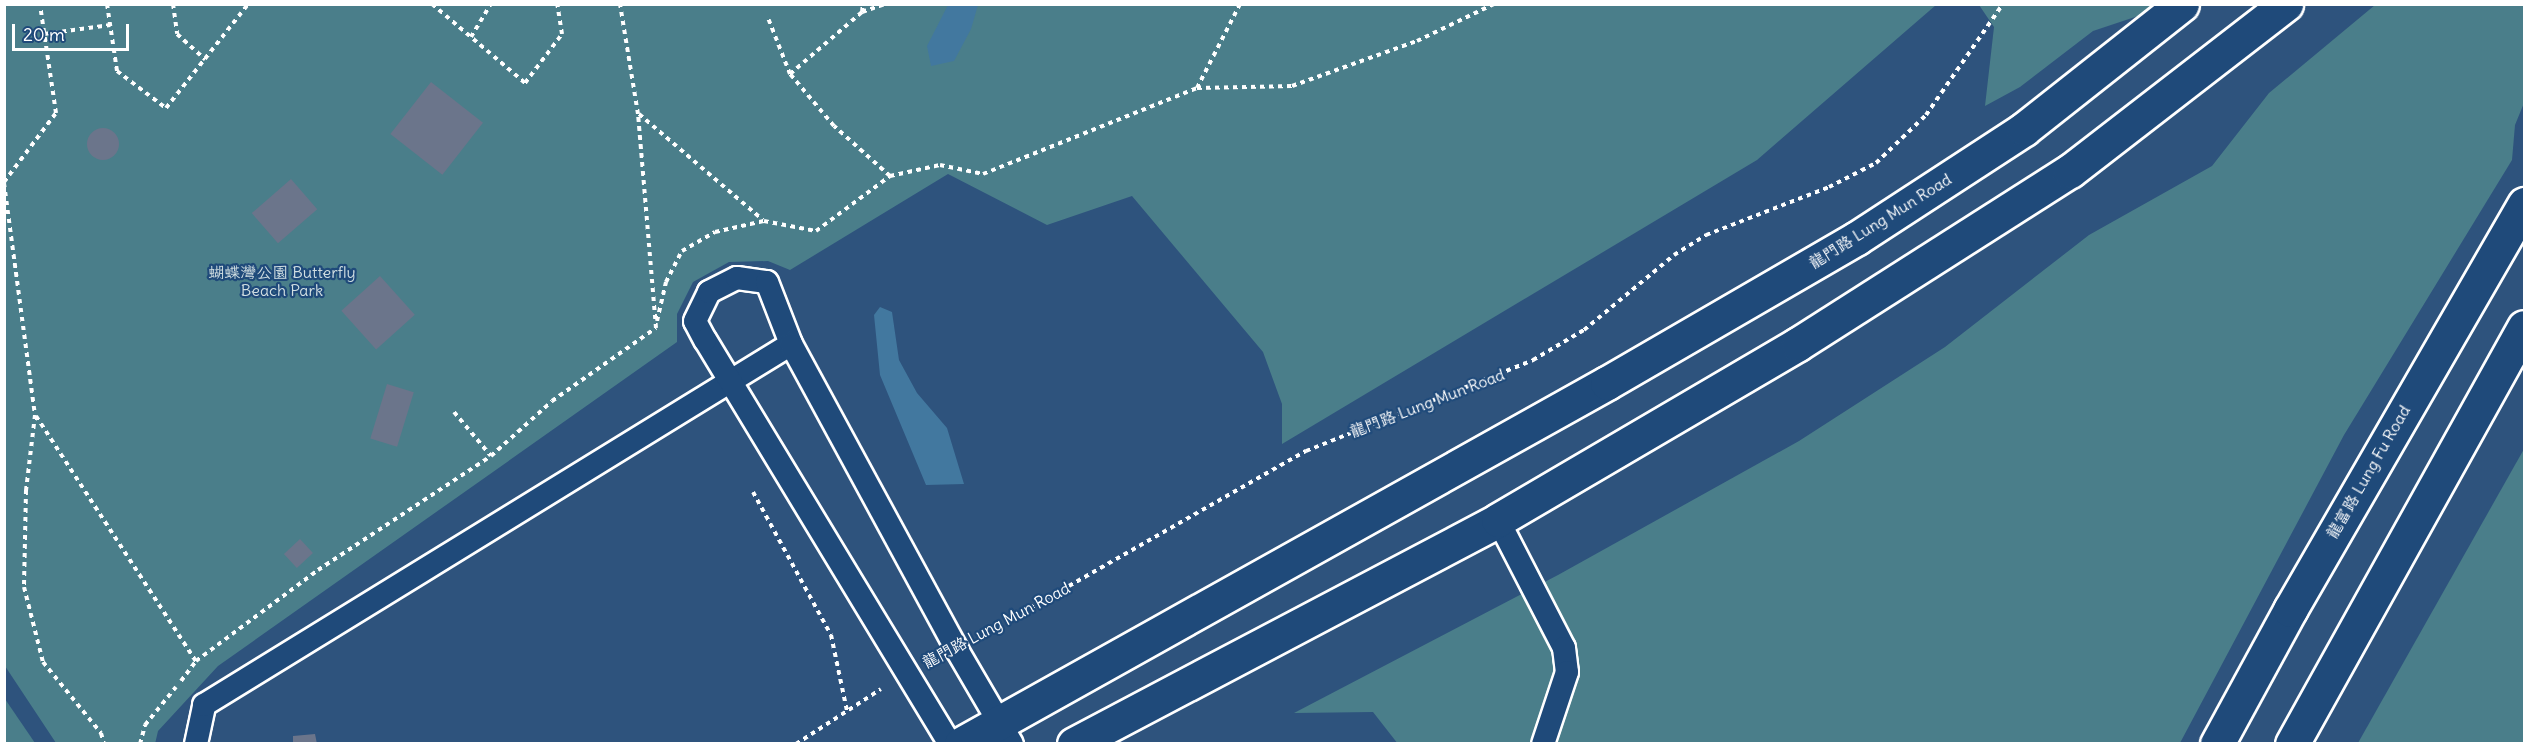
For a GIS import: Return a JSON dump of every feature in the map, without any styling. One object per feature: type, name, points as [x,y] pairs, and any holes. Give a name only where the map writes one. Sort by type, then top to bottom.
[{"type":"main road","name":"龍門路 Lung Mun Road","points":[[961,744],[1006,733],[1857,238],[2024,129],[2182,4]]},
{"type":"main road","points":[[1074,744],[1498,520],[1798,344],[2070,171],[2286,4]]},
{"type":"main road","name":"龍富路 Lung Fu Road","points":[[2217,744],[2319,559],[2524,204]]},
{"type":"main road","points":[[2292,744],[2524,327]]},
{"type":"lane","points":[[950,744],[909,671],[729,381],[695,321],[709,291],[737,278],[767,282],[791,344],[957,650],[1006,733]]},
{"type":"lane","points":[[196,744],[204,705],[791,344]]},
{"type":"lane","points":[[1498,520],[1564,648],[1567,672],[1543,744]]},
{"type":"path","points":[[40,4],[56,113],[4,182],[35,415],[26,490],[24,587],[43,662],[101,733],[104,744]]},
{"type":"path","points":[[107,4],[117,71],[166,108],[248,4]]},
{"type":"path","points":[[173,4],[177,34],[205,59]]},
{"type":"path","points":[[432,4],[525,82],[562,34],[557,4]]},
{"type":"path","points":[[471,37],[491,4]]},
{"type":"path","points":[[620,4],[638,114],[656,327]]},
{"type":"path","points":[[862,12],[863,4]]},
{"type":"path","points":[[790,74],[862,12],[885,4]]},
{"type":"path","points":[[1197,88],[1240,4]]},
{"type":"path","points":[[140,744],[145,725],[196,661],[318,570],[491,456],[552,401],[656,327],[666,282],[682,251],[715,232],[764,221],[816,231],[890,176],[940,165],[983,174],[1197,88],[1292,86],[1417,41],[1494,4]]},
{"type":"path","name":"龍門路 Lung Mun Road","points":[[957,650],[1306,451],[1533,360],[1584,330],[1674,255],[1706,235],[1829,187],[1876,163],[1926,115],[2004,4]]},
{"type":"path","points":[[768,18],[790,74],[834,126],[890,176]]},
{"type":"path","points":[[44,34],[110,25]]},
{"type":"path","points":[[638,114],[764,221]]},
{"type":"path","points":[[454,412],[491,456]]},
{"type":"path","points":[[35,415],[196,661]]},
{"type":"path","points":[[753,492],[831,635],[848,711]]},
{"type":"path","name":"龍門路 Lung Mun Road","points":[[796,744],[909,671]]},
{"type":"green space","name":"蝴蝶灣公園 Butterfly Beach Park","points":[[4,5],[1936,5],[1757,160],[1282,444],[1282,404],[1263,352],[1132,196],[1047,225],[948,174],[790,270],[768,261],[729,262],[693,282],[677,314],[677,342],[218,666],[158,731],[155,744],[56,743],[5,666]]},
{"type":"green space","points":[[1979,5],[2171,5],[2093,31],[2020,87],[1985,106],[1994,27]]},
{"type":"green space","points":[[2375,5],[2524,5],[2524,103],[2515,125],[2512,160],[2344,435],[2180,743],[1398,744],[1373,712],[1294,713],[1558,575],[1799,441],[1945,347],[2089,235],[2212,166],[2269,93]]},
{"type":"green space","points":[[2524,449],[2524,743],[2358,743]]},
{"type":"green space","points":[[5,699],[35,743],[5,743]]},
{"type":"water","points":[[948,5],[978,5],[971,29],[954,61],[931,66],[927,46]]},
{"type":"water","points":[[880,307],[892,312],[899,360],[917,393],[947,428],[964,484],[926,485],[880,375],[874,315]]},
{"type":"building","points":[[431,82],[483,123],[442,175],[390,134]]},
{"type":"building","points":[[103,128],[114,133],[119,144],[114,155],[103,160],[92,155],[87,144],[92,133]]},
{"type":"building","points":[[291,179],[317,209],[278,243],[252,213]]},
{"type":"building","points":[[380,276],[415,315],[376,349],[341,311]]},
{"type":"building","points":[[387,384],[414,392],[397,447],[370,439]]},
{"type":"building","points":[[300,539],[313,553],[297,568],[284,554]]},
{"type":"building","points":[[315,734],[317,744],[293,744],[293,736]]}]
